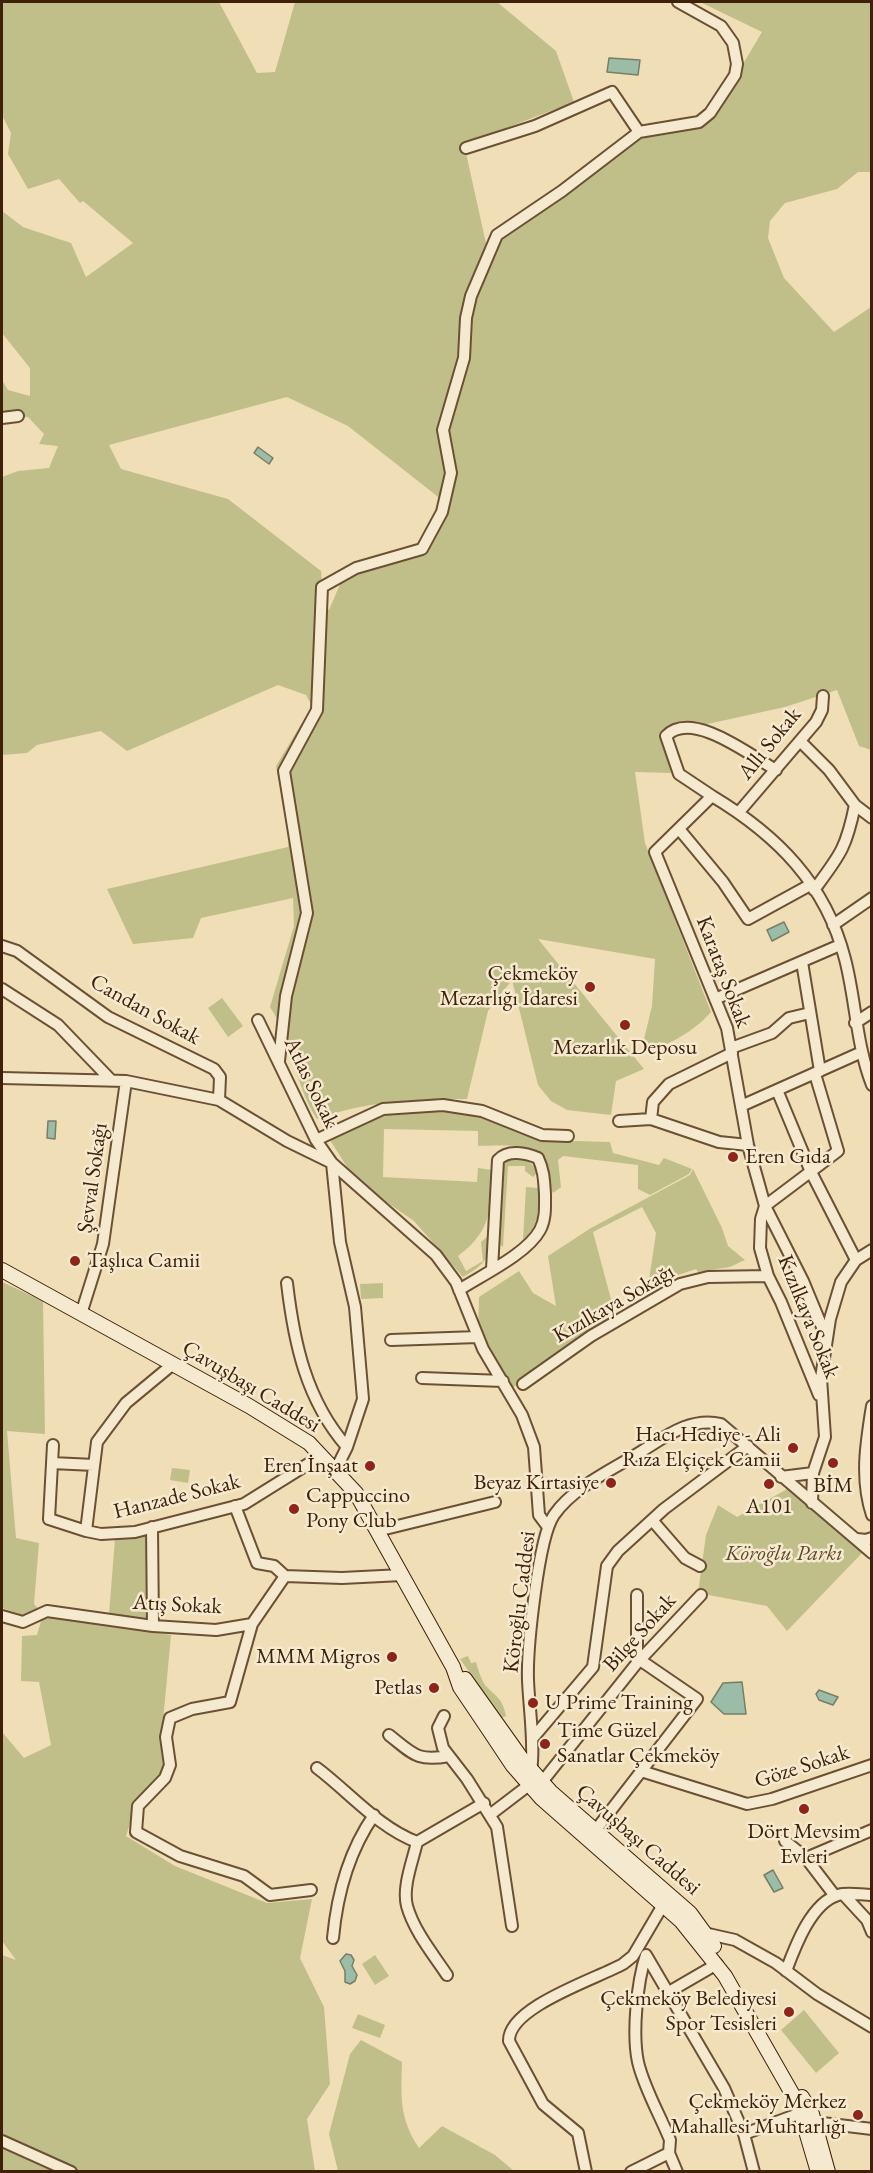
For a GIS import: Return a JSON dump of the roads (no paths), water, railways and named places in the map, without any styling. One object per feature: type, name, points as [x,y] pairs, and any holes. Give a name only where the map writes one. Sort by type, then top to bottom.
[{"type":"main road","name":"Çavuşbaşı Caddesi","points":[[2,1270],[249,1406],[309,1443],[356,1493],[453,1667],[463,1676],[532,1779],[541,1798],[700,1936],[732,1971],[812,2114],[828,2172]]},
{"type":"main road","name":"Çavuşbaşı Caddesi","points":[[532,1779],[690,1913],[700,1936],[738,1997],[801,2113],[818,2172]]},
{"type":"street","points":[[279,1061],[286,996],[307,913],[284,771],[317,710],[322,587],[356,568],[422,549],[442,512],[451,473],[443,430],[464,358],[466,318],[471,296],[497,235],[562,191],[639,132],[699,122],[710,113],[735,75],[737,64],[733,43],[721,26],[678,2]]},
{"type":"street","points":[[466,148],[536,126],[612,92],[639,132]]},
{"type":"street","points":[[2,418],[18,417]]},
{"type":"street","name":"Allı Sokak","points":[[739,812],[816,722],[822,710],[822,696]]},
{"type":"street","points":[[776,770],[702,728],[688,727],[673,730],[666,736],[679,774],[739,812],[788,854],[829,911],[845,960],[855,1023],[872,1085]]},
{"type":"street","points":[[801,742],[829,770],[855,805],[872,818]]},
{"type":"street","points":[[712,796],[679,829],[723,882],[748,919],[812,887],[839,859],[848,838],[855,805]]},
{"type":"street","name":"Karataş Sokak","points":[[679,829],[655,852],[727,1028],[748,1144]]},
{"type":"street","points":[[833,925],[872,898]]},
{"type":"street","points":[[715,999],[840,945]]},
{"type":"street","name":"Candan Sokak","points":[[2,946],[17,951],[108,1017],[214,1070],[221,1084],[219,1100]]},
{"type":"street","points":[[765,1206],[838,1151],[817,1072],[802,962]]},
{"type":"street","points":[[2,989],[58,1025],[111,1080]]},
{"type":"street","points":[[651,1119],[653,1102],[669,1084],[731,1050],[772,1032],[789,1018],[810,1012]]},
{"type":"street","points":[[855,1023],[872,1012]]},
{"type":"street","name":"Atlas Sokak","points":[[258,1020],[316,1140],[332,1163]]},
{"type":"street","points":[[741,1106],[862,1052]]},
{"type":"street","points":[[2,1078],[126,1081],[219,1100],[287,1141],[332,1163],[435,1256],[456,1282],[478,1336],[503,1381],[534,1447],[539,1515],[548,1527]]},
{"type":"street","name":"Şevval Sokağı","points":[[81,1314],[103,1244],[126,1081]]},
{"type":"street","points":[[777,1090],[811,1172],[856,1260]]},
{"type":"street","points":[[316,1140],[383,1109],[443,1105],[482,1111],[542,1135],[568,1136]]},
{"type":"street","points":[[619,1121],[651,1119],[719,1142],[748,1144],[765,1206],[803,1281],[827,1339]]},
{"type":"street","points":[[459,1290],[492,1269],[528,1244],[542,1226],[544,1171],[538,1158],[528,1154],[507,1153],[498,1160],[492,1269]]},
{"type":"street","points":[[332,1163],[340,1242],[355,1307],[363,1399],[346,1448],[335,1471]]},
{"type":"street","name":"Kızılkaya Sokak","points":[[765,1206],[761,1219],[760,1248],[768,1276],[782,1302],[825,1406]]},
{"type":"street","points":[[812,1503],[813,1473],[825,1437],[825,1406],[821,1378],[827,1339],[841,1282],[856,1260],[872,1250]]},
{"type":"street","name":"Kızılkaya Sokağı","points":[[523,1384],[591,1336],[680,1284],[708,1278],[768,1276]]},
{"type":"street","points":[[287,1283],[293,1334],[306,1379],[329,1427],[346,1448]]},
{"type":"street","points":[[391,1340],[478,1336]]},
{"type":"street","name":"Hanzade Sokak","points":[[173,1364],[126,1403],[97,1442],[86,1531],[101,1534],[135,1532],[244,1504],[321,1456]]},
{"type":"street","points":[[422,1378],[503,1381]]},
{"type":"street","points":[[872,1406],[865,1445],[864,1480],[872,1515]]},
{"type":"street","name":"Köroğlu Caddesi","points":[[532,1779],[529,1652],[548,1527],[563,1505],[591,1483],[682,1427],[701,1422],[721,1424],[872,1553]]},
{"type":"street","points":[[53,1445],[49,1519],[86,1531]]},
{"type":"street","points":[[532,1739],[593,1667],[607,1566],[618,1551],[652,1520],[748,1446]]},
{"type":"street","points":[[52,1463],[94,1465]]},
{"type":"street","points":[[781,1477],[813,1473]]},
{"type":"street","points":[[377,1531],[495,1502]]},
{"type":"street","points":[[235,1506],[257,1563],[274,1566],[285,1576],[342,1578],[402,1575]]},
{"type":"street","points":[[652,1520],[685,1558],[700,1566]]},
{"type":"street","points":[[152,1527],[153,1626]]},
{"type":"street","points":[[857,1539],[872,1538]]},
{"type":"street","name":"Atış Sokak","points":[[2,1620],[23,1622],[47,1611],[153,1626],[216,1630],[252,1624],[285,1576]]},
{"type":"street","points":[[595,1831],[697,1699],[638,1661],[637,1595]]},
{"type":"street","name":"Bilge Sokak","points":[[532,1779],[701,1595]]},
{"type":"street","points":[[252,1624],[230,1702],[192,1709],[170,1718],[166,1737],[170,1765],[165,1778],[138,1806],[136,1832],[180,1856],[244,1876],[270,1895],[311,1890]]},
{"type":"street","points":[[444,1716],[438,1728],[442,1748],[484,1803],[497,1827],[512,1926]]},
{"type":"street","points":[[389,1735],[414,1754],[428,1760],[449,1756]]},
{"type":"street","name":"Göze Sokak","points":[[641,1771],[747,1804],[772,1799],[872,1765]]},
{"type":"street","points":[[317,1768],[403,1837],[417,1842]]},
{"type":"street","points":[[491,1814],[532,1779]]},
{"type":"street","points":[[447,1975],[420,1934],[406,1904],[408,1878],[417,1842],[484,1803]]},
{"type":"street","points":[[333,1938],[337,1897],[362,1833],[374,1815]]},
{"type":"street","points":[[806,1858],[872,1830]]},
{"type":"street","points":[[785,1841],[806,1858],[839,1895],[867,1920],[872,1932]]},
{"type":"street","points":[[786,1971],[797,1940],[810,1920],[839,1895],[872,1895]]},
{"type":"street","points":[[586,2172],[578,2133],[543,2104],[509,2041],[508,2035],[521,2015],[623,1964],[633,1956],[663,1905]]},
{"type":"street","points":[[646,1936],[646,1955],[641,1969],[636,2009],[638,2061],[670,2140],[669,2153],[678,2172]]},
{"type":"street","points":[[700,1936],[735,1940],[872,2027]]},
{"type":"street","points":[[646,1955],[724,2088],[744,2134],[754,2172]]},
{"type":"street","points":[[667,1993],[717,1964]]},
{"type":"street","points":[[744,2134],[801,2113]]},
{"type":"street","name":"Çavuşbaşı Caddesi","points":[[801,2113],[814,2122]]},
{"type":"street","points":[[814,2122],[872,2130]]},
{"type":"street","points":[[2,2141],[70,2172]]},
{"type":"street","points":[[631,2172],[669,2153]]},
{"type":"place","name":"Çekmeköy Mezarlığı İdaresi","points":[[590,987]]},
{"type":"place","name":"Mezarlık Deposu","points":[[625,1025]]},
{"type":"place","name":"Eren Gıda","points":[[733,1157]]},
{"type":"place","name":"Taşlıca Camii","points":[[75,1261]]},
{"type":"place","name":"Hacı Hediye - Ali Rıza Elçiçek Camii","points":[[793,1448]]},
{"type":"place","name":"BİM","points":[[833,1463]]},
{"type":"place","name":"Eren İnşaat","points":[[370,1466]]},
{"type":"place","name":"Beyaz Kırtasiye","points":[[611,1483]]},
{"type":"place","name":"A101","points":[[769,1484]]},
{"type":"place","name":"Cappuccino Pony Club","points":[[294,1509]]},
{"type":"place","name":"MMM Migros","points":[[392,1657]]},
{"type":"place","name":"Petlas","points":[[434,1688]]},
{"type":"place","name":"U Prime Training","points":[[533,1703]]},
{"type":"place","name":"Time Güzel Sanatlar Çekmeköy","points":[[545,1744]]},
{"type":"place","name":"Dört Mevsim Evleri","points":[[804,1809]]},
{"type":"place","name":"Çekmeköy Belediyesi Spor Tesisleri","points":[[789,2012]]},
{"type":"place","name":"Çekmeköy Merkez Mahallesi Muhtarlığı","points":[[858,2115]]},
{"type":"park label","name":"Köroğlu Parkı","points":[[784,1554]]}]
